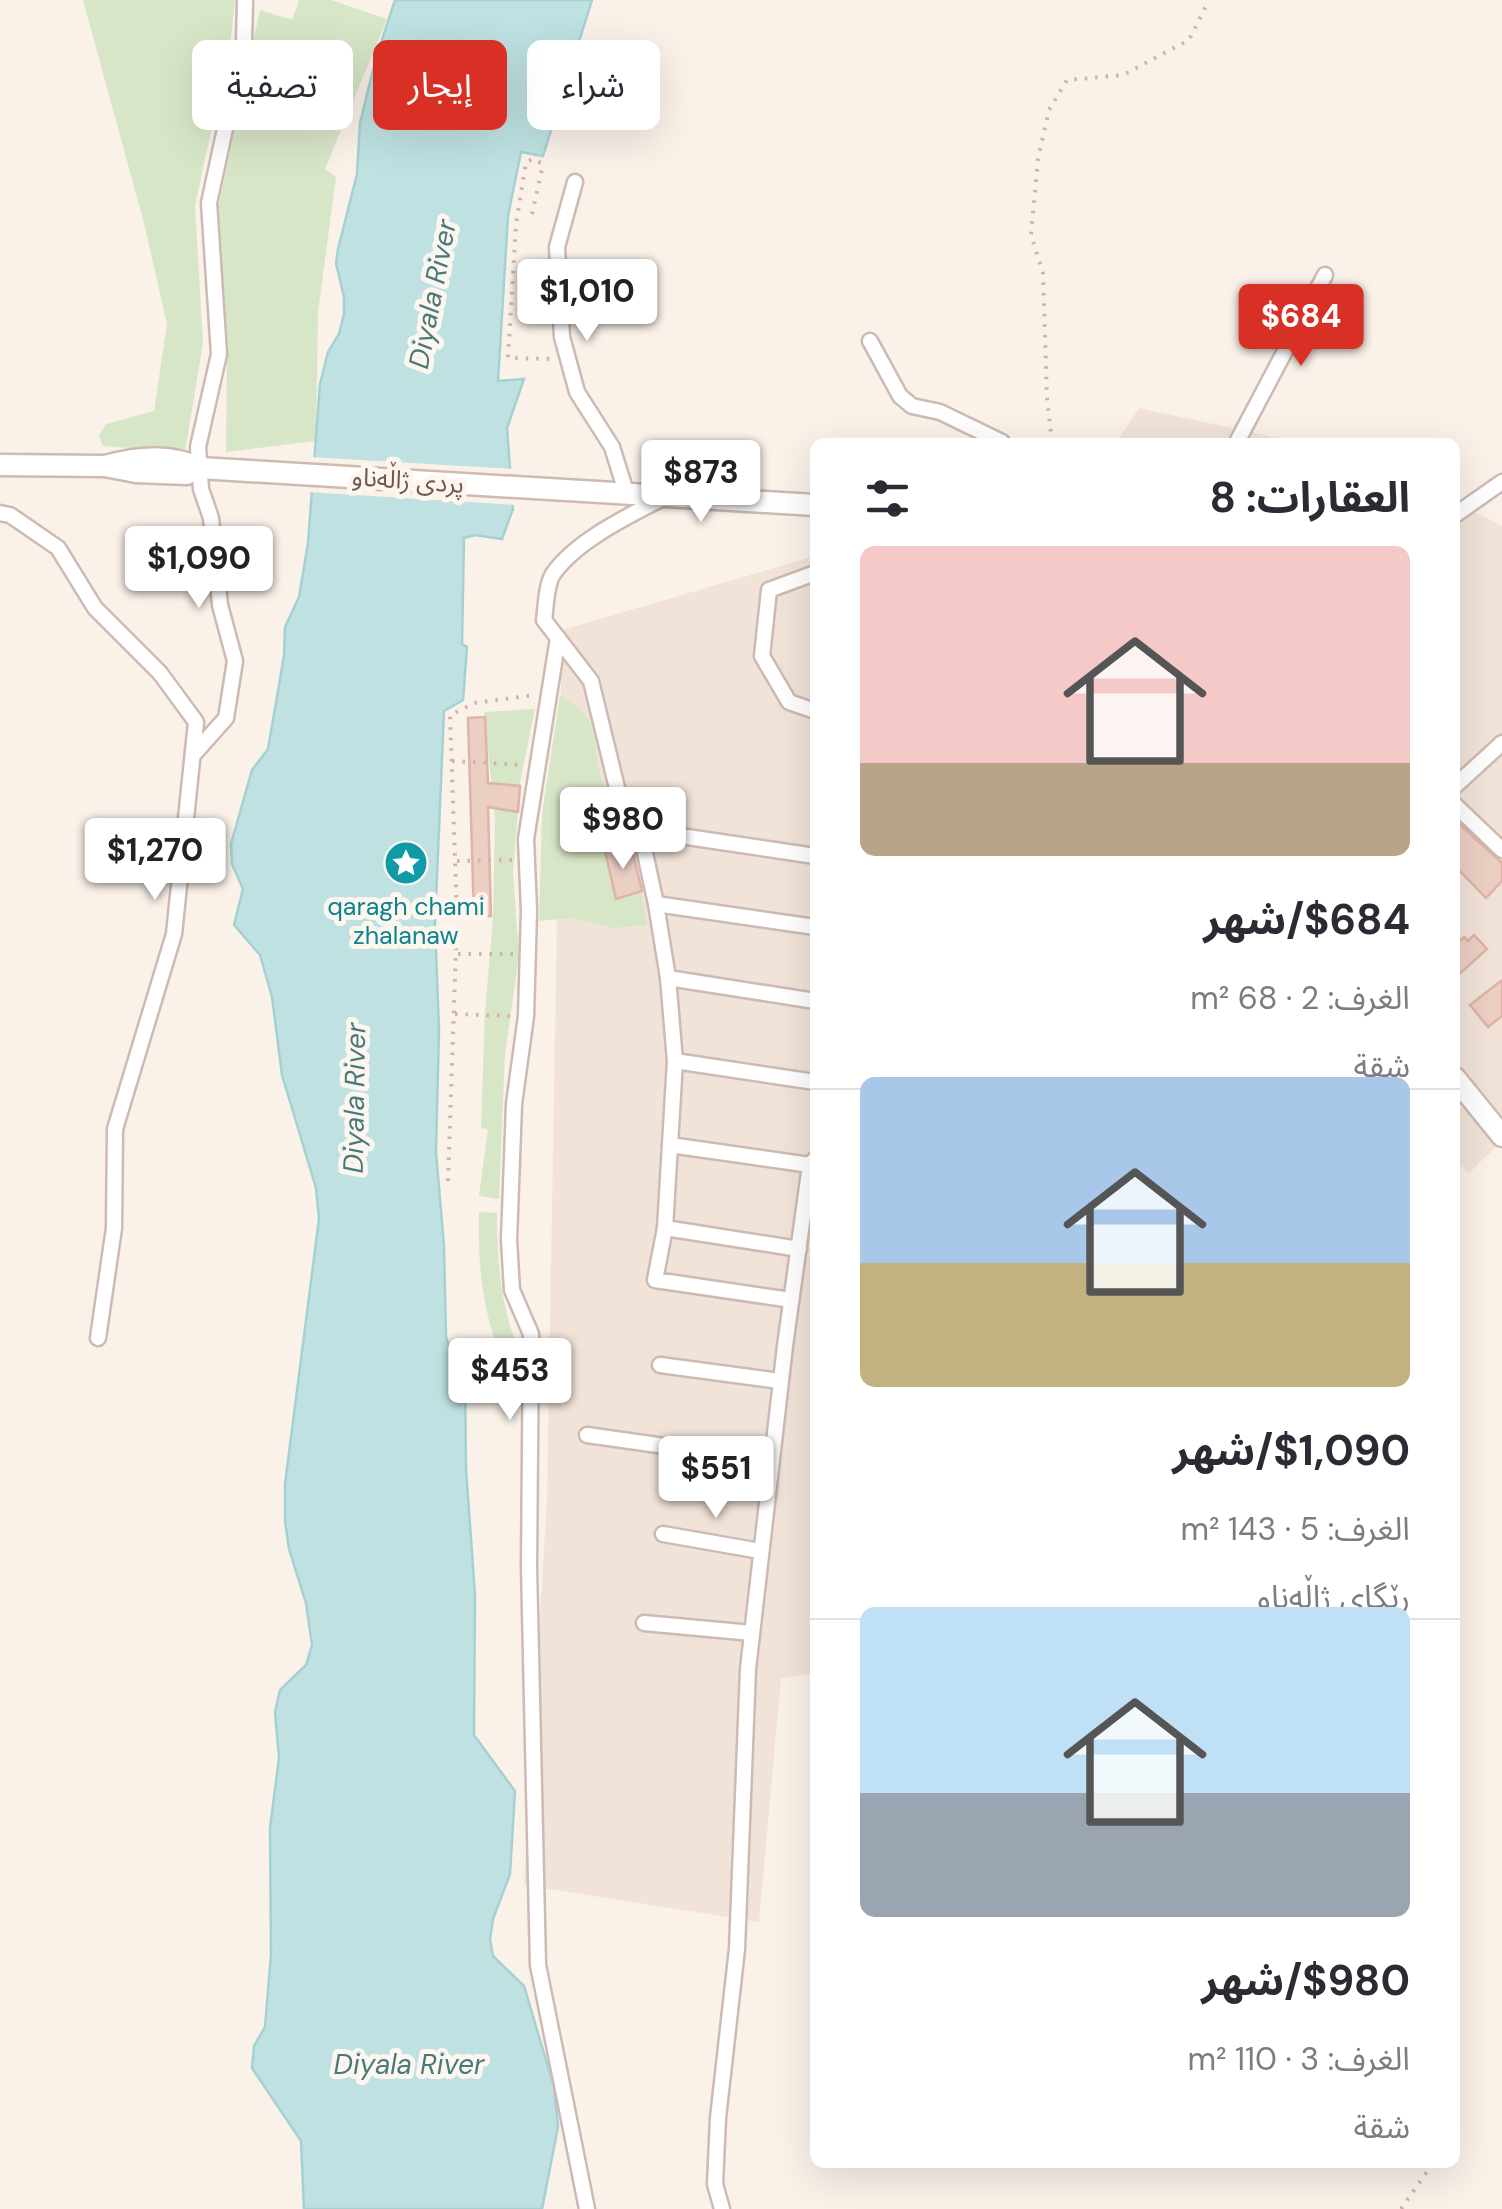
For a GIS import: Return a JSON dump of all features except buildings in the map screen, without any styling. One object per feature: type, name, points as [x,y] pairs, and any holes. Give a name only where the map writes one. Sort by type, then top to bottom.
[{"type":"main road","name":"پردی ژاڵەناو","points":[[0,465],[105,466],[136,457],[184,461],[200,468],[810,505]]},
{"type":"main road","points":[[1460,1084],[1502,1136]]},
{"type":"street","points":[[192,756],[226,718],[235,660],[220,605],[198,447],[219,354],[209,203],[244,41],[246,0]]},
{"type":"street","points":[[575,182],[558,247],[562,338],[577,392],[612,448],[626,495]]},
{"type":"street","points":[[1239,438],[1325,275]]},
{"type":"street","points":[[870,341],[900,396],[912,406],[940,412],[994,438]]},
{"type":"street","points":[[1460,511],[1502,482]]},
{"type":"street","points":[[663,498],[618,520],[581,547],[552,576],[544,620],[591,681],[618,792],[640,830],[656,904],[668,978],[675,1061],[665,1228],[655,1280],[792,1300]]},
{"type":"street","points":[[0,513],[10,515],[58,548],[96,608],[160,673],[196,722],[174,934],[114,1129],[114,1228],[98,1338]]},
{"type":"street","points":[[810,575],[769,590],[762,656],[789,702],[810,708]]},
{"type":"street","points":[[558,638],[526,839],[526,1016],[514,1104],[510,1240],[512,1290],[531,1334],[529,1567],[538,1964],[587,2209]]},
{"type":"street","points":[[1460,781],[1502,743]]},
{"type":"street","points":[[1460,810],[1502,850]]},
{"type":"street","points":[[640,830],[810,855]]},
{"type":"street","points":[[656,904],[810,926]]},
{"type":"street","points":[[668,978],[810,999]]},
{"type":"street","points":[[675,1061],[810,1081]]},
{"type":"street","points":[[670,1145],[810,1162]]},
{"type":"street","points":[[722,2209],[715,2184],[737,1949],[752,1632],[780,1381],[810,1181]]},
{"type":"street","points":[[665,1228],[799,1249]]},
{"type":"street","points":[[660,1365],[780,1381]]},
{"type":"street","points":[[586,1435],[771,1461]]},
{"type":"street","points":[[663,1534],[760,1551]]},
{"type":"street","points":[[644,1623],[752,1632]]},
{"type":"path","points":[[1052,438],[1043,272],[1031,235],[1038,159],[1048,110],[1067,80],[1122,75],[1189,40],[1206,6],[1205,0]]},
{"type":"path","points":[[532,214],[542,169],[534,159],[526,162],[516,224],[508,358],[568,360]]},
{"type":"path","points":[[448,1181],[456,1014],[450,715],[475,703],[549,692]]},
{"type":"path","points":[[451,761],[538,766]]},
{"type":"path","points":[[454,861],[527,860]]},
{"type":"path","points":[[456,954],[528,954]]},
{"type":"path","points":[[456,1014],[526,1016]]},
{"type":"path","points":[[1401,2209],[1429,2168]]},
{"type":"shaded area","points":[[1139,408],[1278,438],[1120,438]]},
{"type":"shaded area","points":[[1460,505],[1502,526],[1502,1141],[1469,1173],[1460,1165]]},
{"type":"shaded area","points":[[810,557],[810,1674],[781,1678],[759,1922],[524,1885],[547,1499],[562,630]]},
{"type":"green space","points":[[83,0],[235,0],[230,40],[192,40],[192,130],[211,130],[195,206],[203,343],[185,452],[103,446],[99,436],[106,424],[154,411],[167,324],[144,223]]},
{"type":"green space","points":[[299,0],[331,0],[387,19],[378,40],[373,40],[373,53],[353,101],[353,40],[254,40],[260,10],[292,20]]},
{"type":"green space","points":[[235,130],[341,130],[325,169],[336,177],[318,312],[316,441],[226,452],[227,350],[218,209]]},
{"type":"green space","points":[[560,695],[589,721],[603,783],[631,846],[605,852],[616,899],[641,891],[647,925],[613,928],[572,918],[539,921],[542,814]]},
{"type":"green space","points":[[535,709],[520,783],[513,873],[519,955],[505,1054],[499,1199],[479,1196],[488,1129],[481,1128],[495,817],[484,712]]},
{"type":"green space","points":[[479,1212],[497,1213],[501,1280],[517,1345],[498,1348],[492,1331],[482,1281]]},
{"type":"water","name":"Diyala River","points":[[395,0],[592,0],[579,40],[527,40],[527,130],[551,130],[543,156],[521,152],[508,216],[498,381],[524,379],[507,428],[513,509],[502,539],[475,535],[464,538],[462,644],[467,647],[463,700],[444,711],[435,924],[439,1030],[436,1152],[446,1337],[452,1356],[465,1374],[466,1469],[475,1595],[474,1735],[515,1791],[510,1874],[493,1919],[490,1939],[493,1956],[524,1986],[554,2087],[558,2127],[542,2209],[304,2209],[301,2141],[252,2068],[254,2046],[265,2027],[271,1954],[270,1828],[279,1758],[275,1712],[280,1690],[306,1665],[312,1645],[306,1603],[289,1549],[285,1484],[319,1219],[316,1188],[282,1075],[272,997],[260,955],[234,925],[243,889],[232,864],[231,844],[252,770],[268,749],[284,656],[285,627],[299,597],[308,543],[320,384],[344,314],[336,263],[357,174],[360,123],[373,70],[373,130],[507,130],[507,40],[382,40]]},
{"type":"pier","points":[[310,457],[515,469],[517,505],[306,492]]},
{"type":"place","name":"qaragh chami zhalanaw","points":[[406,863]]}]
